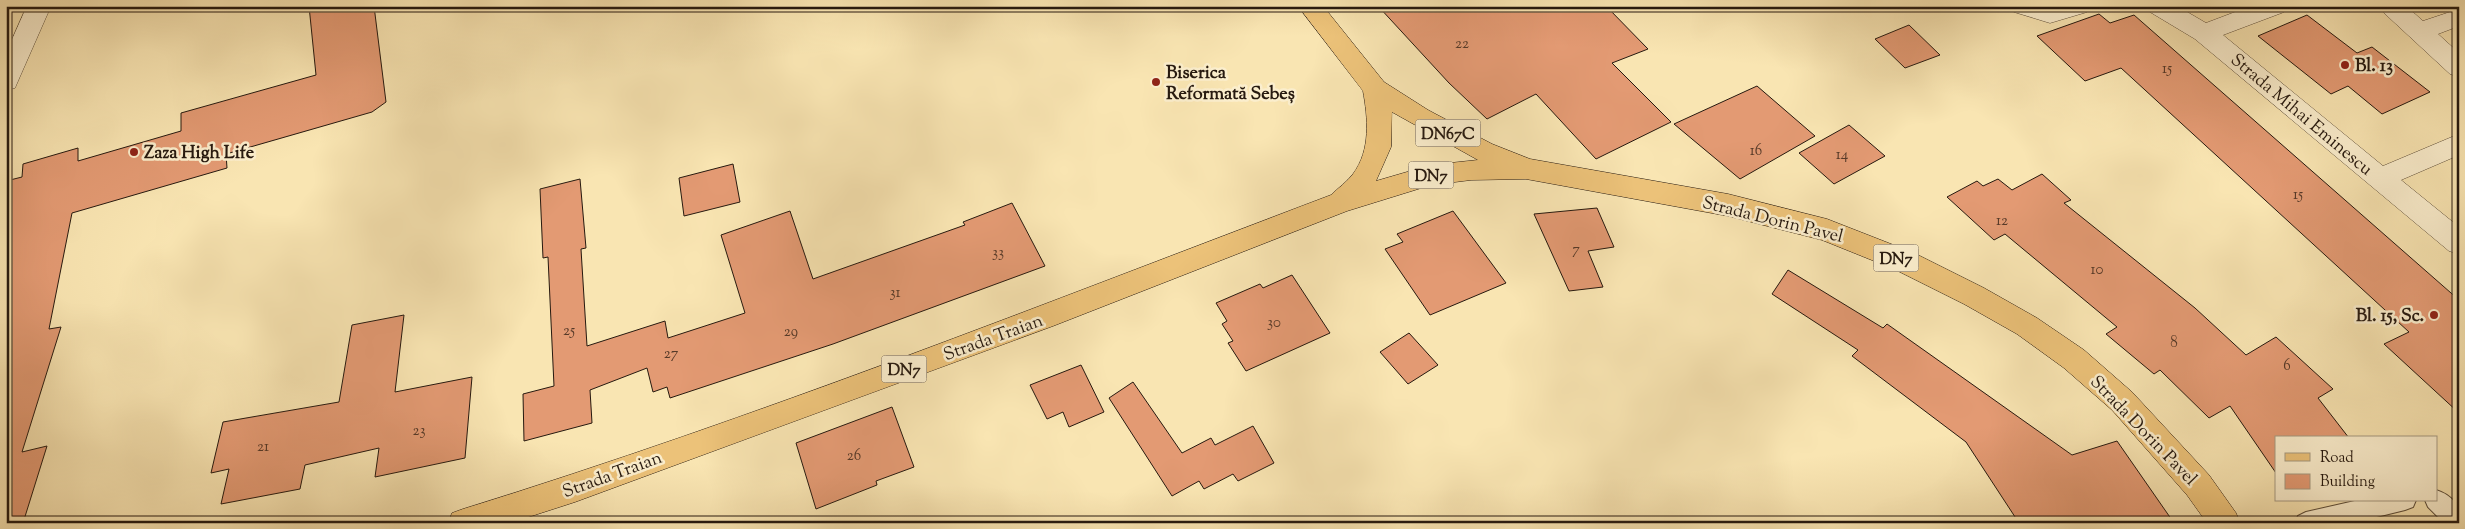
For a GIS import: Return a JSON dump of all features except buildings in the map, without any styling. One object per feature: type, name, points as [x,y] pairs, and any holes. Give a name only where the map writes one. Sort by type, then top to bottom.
[{"type":"main road","name":"Strada Dorin Pavel","points":[[1310,6],[1375,89],[1454,136],[1526,168],[1728,205],[1827,230],[1904,261],[1974,296],[2027,326],[2074,359],[2122,401],[2198,485],[2225,523]]},
{"type":"main road","name":"DN67C","points":[[1340,203],[1364,180],[1375,157],[1380,137],[1380,113],[1375,89]]},
{"type":"main road","name":"Strada Traian","points":[[463,523],[574,488],[1034,322],[1340,203],[1431,175],[1471,170],[1526,168]]},
{"type":"street","points":[[6,81],[39,6]]},
{"type":"street","points":[[2022,6],[2050,14],[2079,6]]},
{"type":"street","name":"Strada Mihai Eminescu","points":[[2158,6],[2204,33],[2459,243]]},
{"type":"street","points":[[2204,33],[2276,6]]},
{"type":"street","points":[[2391,6],[2459,68]]},
{"type":"street","points":[[2419,32],[2459,17]]},
{"type":"street","points":[[2380,178],[2459,144]]},
{"type":"lane","points":[[2306,523],[2397,502]]},
{"type":"lane","points":[[2438,502],[2458,523]]},
{"type":"place","name":"Bl. 13","points":[[2345,65]]},
{"type":"place","name":"Biserica Reformată Sebeș","points":[[1156,82]]},
{"type":"place","name":"Zaza High Life","points":[[134,152]]},
{"type":"place","name":"Bl. 15, Sc.","points":[[2434,315]]}]
